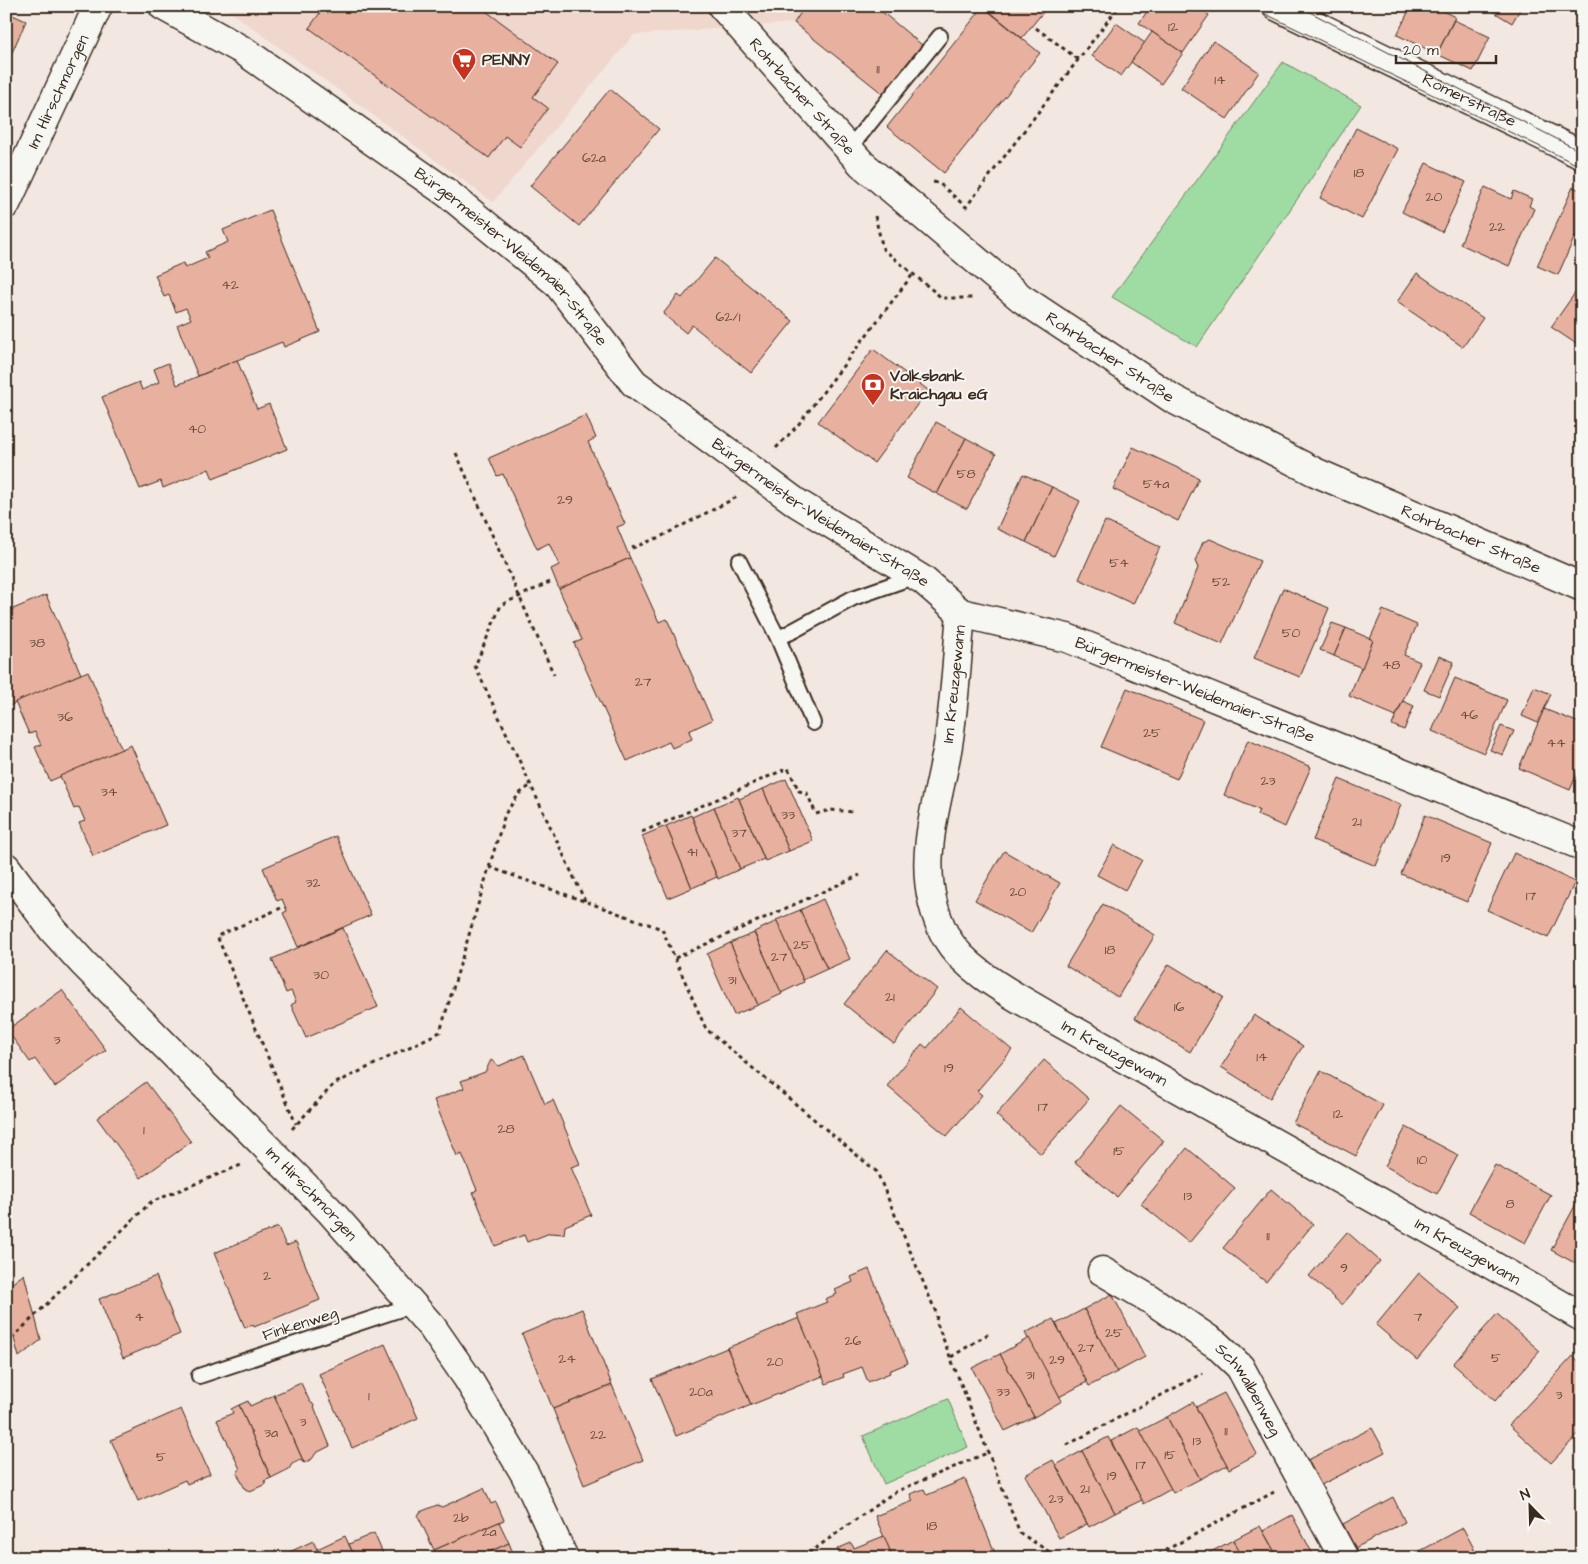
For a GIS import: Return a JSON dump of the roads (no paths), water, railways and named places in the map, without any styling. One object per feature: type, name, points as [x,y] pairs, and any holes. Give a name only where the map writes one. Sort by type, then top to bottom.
[{"type":"street","name":"Im Hirschmorgen","points":[[6,204],[98,6]]},
{"type":"street","name":"Bürgermeister-Weidemaier-Straße","points":[[163,6],[244,51],[447,193],[557,283],[634,383],[797,504],[916,576],[961,613],[1067,638],[1582,846]]},
{"type":"street","name":"Rohrbacher Straße","points":[[722,6],[862,164],[1021,298],[1173,399],[1315,472],[1582,587]]},
{"type":"street","name":"Römerstraße","points":[[1276,6],[1582,155]]},
{"type":"street","name":"Im Kreuzgewann","points":[[961,613],[948,744],[930,828],[928,872],[934,907],[947,937],[963,959],[991,981],[1050,1017],[1582,1317]]},
{"type":"street","name":"Im Hirschmorgen","points":[[6,866],[52,929],[82,964],[329,1210],[432,1327],[496,1424],[525,1474],[564,1558]]},
{"type":"street","name":"Schwalbenweg","points":[[1102,1271],[1153,1301],[1217,1345],[1232,1358],[1248,1380],[1344,1558]]},
{"type":"lane","points":[[848,150],[940,36]]},
{"type":"lane","points":[[739,561],[778,638],[813,722]]},
{"type":"lane","points":[[778,638],[853,598],[916,576]]},
{"type":"lane","name":"Finkenweg","points":[[199,1376],[413,1305]]},
{"type":"tram line","points":[[1249,6],[1582,167]]},
{"type":"tram line","points":[[1298,6],[1582,152]]},
{"type":"place","name":"PENNY","points":[[464,81]]},
{"type":"place","name":"Volksbank Kraichgau eG","points":[[873,406]]}]
